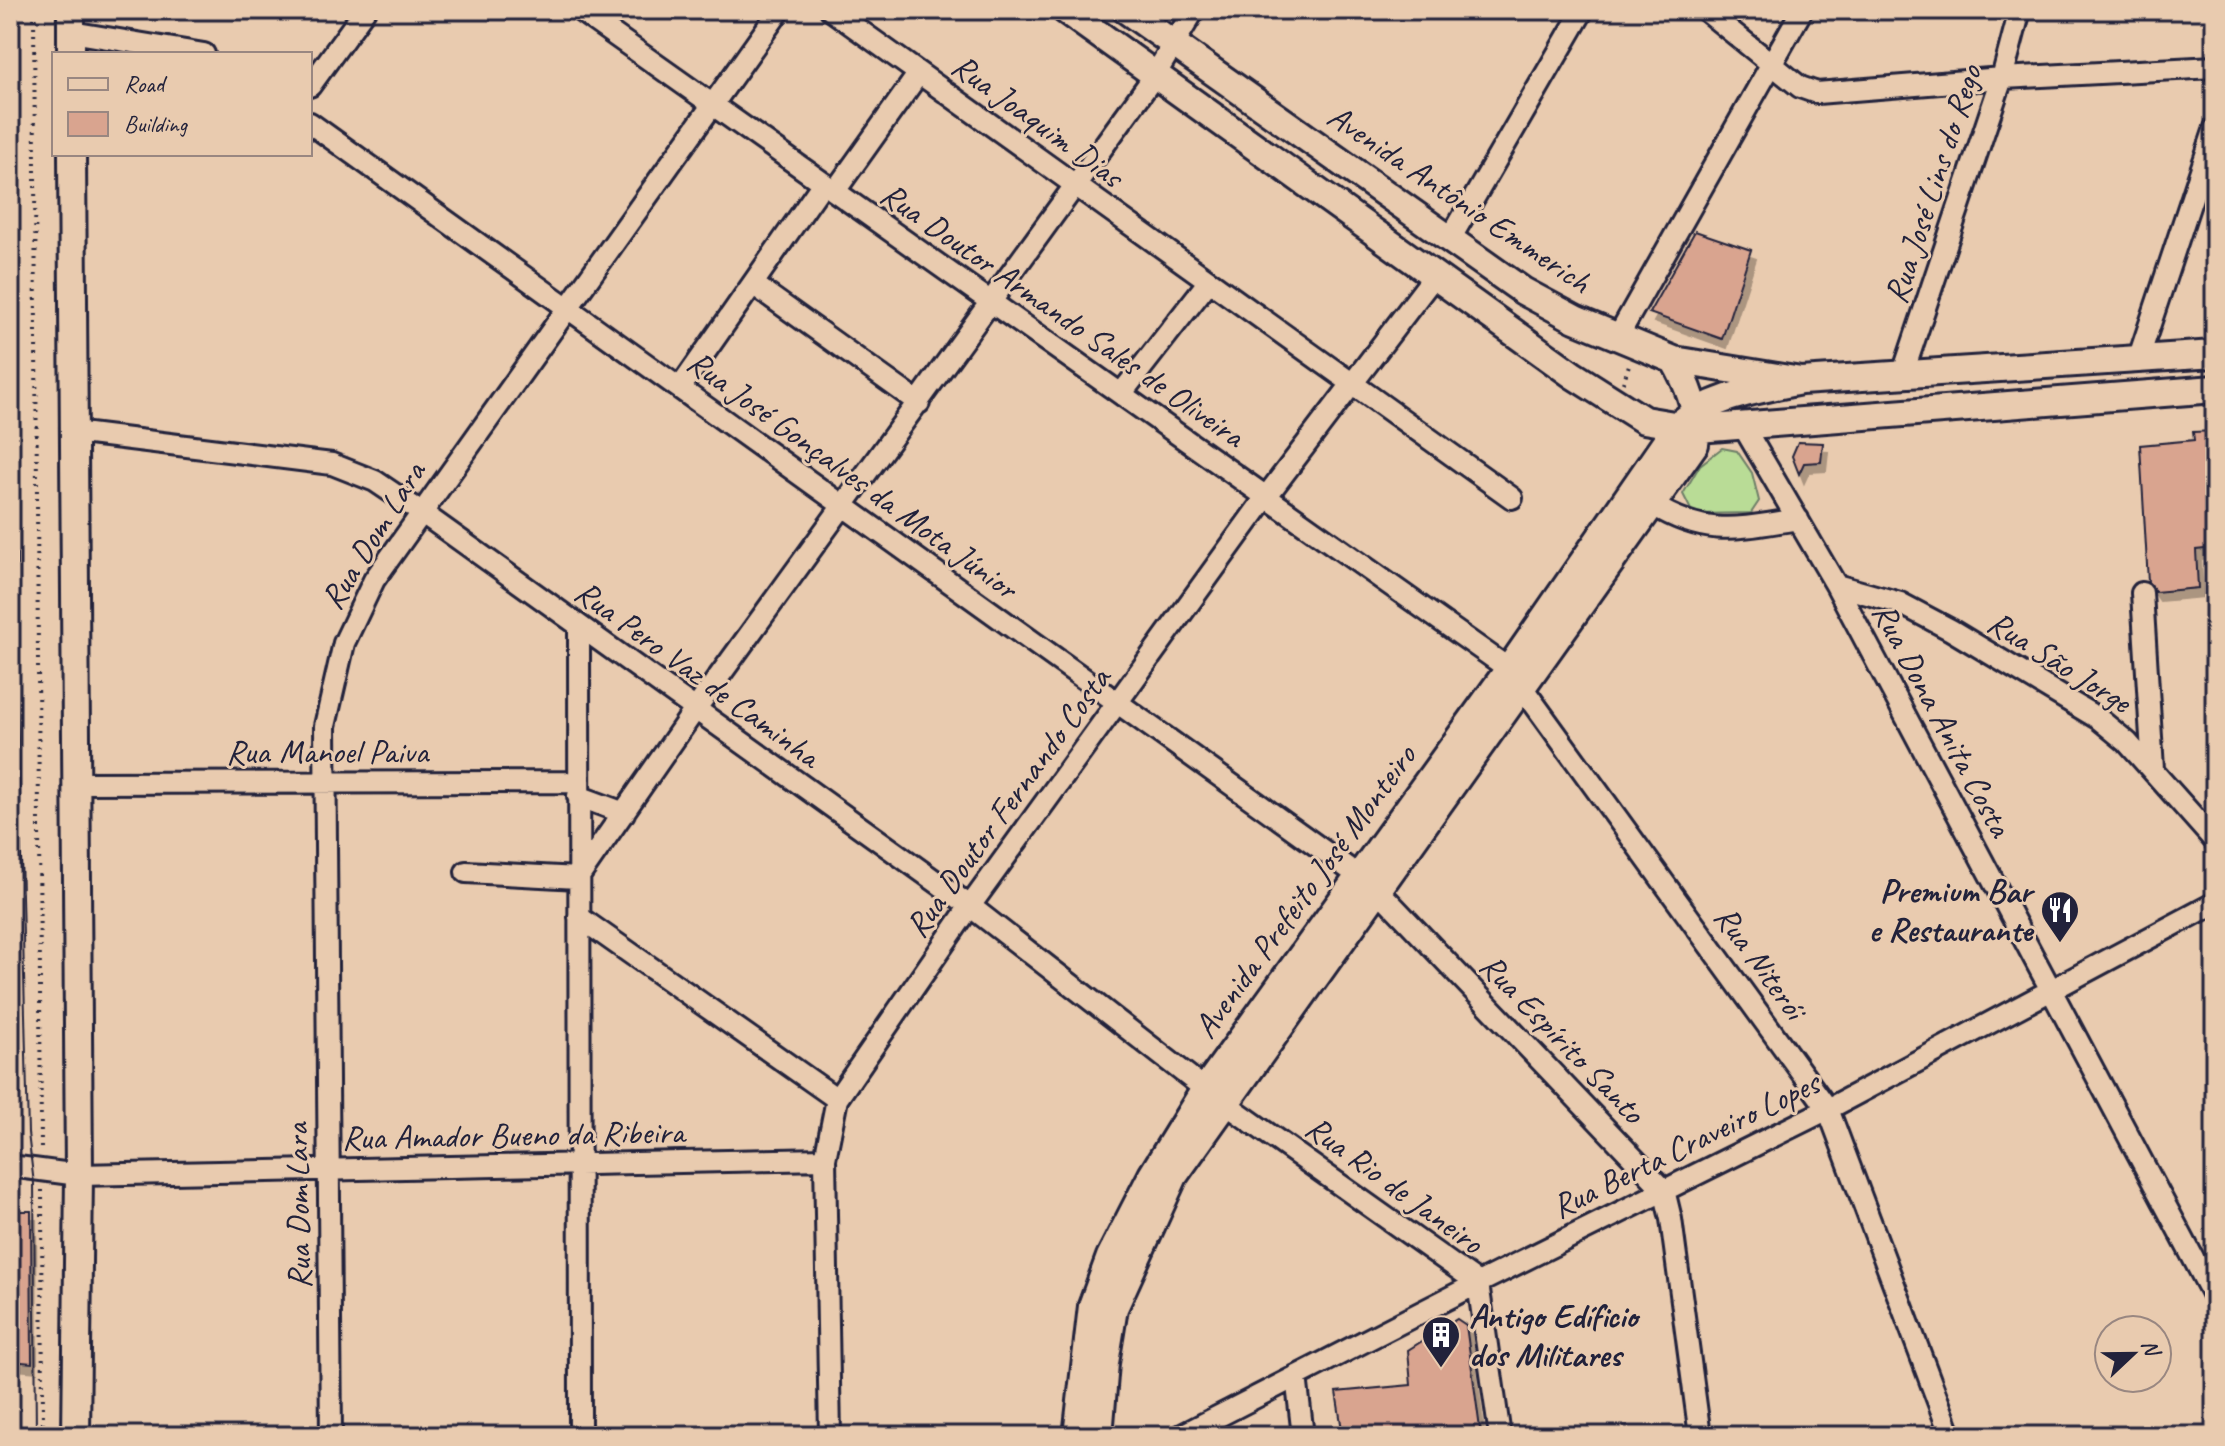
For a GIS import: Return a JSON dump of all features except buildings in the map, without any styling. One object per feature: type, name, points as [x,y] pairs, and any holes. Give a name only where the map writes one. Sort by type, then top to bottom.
[{"type":"main road","points":[[1065,10],[1573,375],[1644,420],[1743,426],[2215,389]]},
{"type":"main road","name":"Avenida Antônio Emmerich","points":[[1126,10],[1449,241],[1539,301],[1624,347],[1674,360],[1801,381],[2215,354]]},
{"type":"main road","points":[[72,156],[79,1175],[76,1436]]},
{"type":"main road","points":[[1674,360],[1690,422]]},
{"type":"main road","points":[[1690,422],[1733,396],[1801,381]]},
{"type":"main road","points":[[1733,396],[1733,410],[1743,426]]},
{"type":"main road","points":[[1644,420],[1667,466]]},
{"type":"main road","name":"Avenida Prefeito José Monteiro","points":[[1516,678],[1653,505],[1667,466],[1690,422]]},
{"type":"main road","name":"Avenida Prefeito José Monteiro","points":[[1077,1436],[1092,1306],[1110,1257],[1152,1175],[1205,1089],[1368,883],[1667,466]]},
{"type":"main road","name":"Avenida Prefeito José Monteiro","points":[[1099,1436],[1105,1363],[1114,1308],[1174,1176],[1228,1103],[1368,883]]},
{"type":"street","points":[[312,83],[365,10]]},
{"type":"street","name":"Rua Doutor Armando Sales de Oliveira","points":[[579,10],[1516,678]]},
{"type":"street","name":"Rua Dom Lara","points":[[331,1436],[324,783],[325,726],[344,643],[374,580],[780,10]]},
{"type":"street","name":"Rua Joaquim Dias","points":[[831,10],[1512,498]]},
{"type":"street","points":[[578,878],[694,711],[845,507],[1155,75],[1194,10]]},
{"type":"street","points":[[1449,241],[1583,10]]},
{"type":"street","points":[[1705,10],[1800,87],[1817,93],[2002,78],[2215,67]]},
{"type":"street","points":[[1624,347],[1802,10]]},
{"type":"street","name":"Rua José Lins do Rego","points":[[1902,376],[2002,78],[2020,10]]},
{"type":"street","points":[[71,32],[192,52]]},
{"type":"street","points":[[680,388],[753,284],[919,73]]},
{"type":"street","name":"Rua José Gonçalves da Mota Júnior","points":[[312,124],[1368,883]]},
{"type":"street","points":[[2138,360],[2215,128]]},
{"type":"street","name":"Rua Doutor Fernando Costa","points":[[830,1436],[825,1159],[837,1099],[970,906],[1266,497],[1435,275]]},
{"type":"street","points":[[1121,394],[1209,281]]},
{"type":"street","points":[[753,284],[919,403]]},
{"type":"street","name":"Rua Dona Anita Costa","points":[[1743,426],[1836,585],[2215,1299]]},
{"type":"street","name":"Rua Pero Vaz de Caminha","points":[[73,432],[332,464],[375,481],[970,906],[1205,1089],[1228,1103]]},
{"type":"street","points":[[1653,505],[1689,524],[1716,530],[1798,519]]},
{"type":"street","name":"Rua São Jorge","points":[[1836,585],[1900,603],[2099,719],[2153,769],[2215,841]]},
{"type":"street","points":[[2142,593],[2153,769]]},
{"type":"street","points":[[579,627],[580,1436]]},
{"type":"street","name":"Rua Niterói","points":[[1516,678],[1828,1109],[1951,1436]]},
{"type":"street","name":"Rua Manoel Paiva","points":[[76,783],[324,783],[578,789]]},
{"type":"street","points":[[578,789],[624,813]]},
{"type":"street","points":[[466,872],[578,878]]},
{"type":"street","name":"Rua Espírito Santo","points":[[1368,883],[1664,1190]]},
{"type":"street","name":"Rua Berta Craveiro Lopes","points":[[1180,1436],[1828,1109],[2215,903]]},
{"type":"street","points":[[579,917],[837,1099]]},
{"type":"street","name":"Rua Rio de Janeiro","points":[[1228,1103],[1478,1283],[1500,1436]]},
{"type":"street","name":"Rua Amador Bueno da Ribeira","points":[[10,1166],[79,1175],[825,1159]]},
{"type":"street","points":[[1664,1190],[1671,1219],[1700,1436]]},
{"type":"street","points":[[1296,1376],[1303,1436]]},
{"type":"path","points":[[34,10],[43,1436]]},
{"type":"path","points":[[1621,389],[1624,347]]},
{"type":"green space","points":[[1722,448],[1737,451],[1752,473],[1759,501],[1751,513],[1693,514],[1683,494],[1700,465]]},
{"type":"tram line","points":[[17,10],[17,700],[28,1133],[34,1184],[36,1436]]},
{"type":"tram line","points":[[10,1040],[10,1149]]},
{"type":"tram line","points":[[10,1415],[11,1436]]},
{"type":"place","name":"Premium Bar e Restaurante","points":[[2060,944]]},
{"type":"place","name":"Antigo Edíficio dos Militares","points":[[1441,1369]]}]
